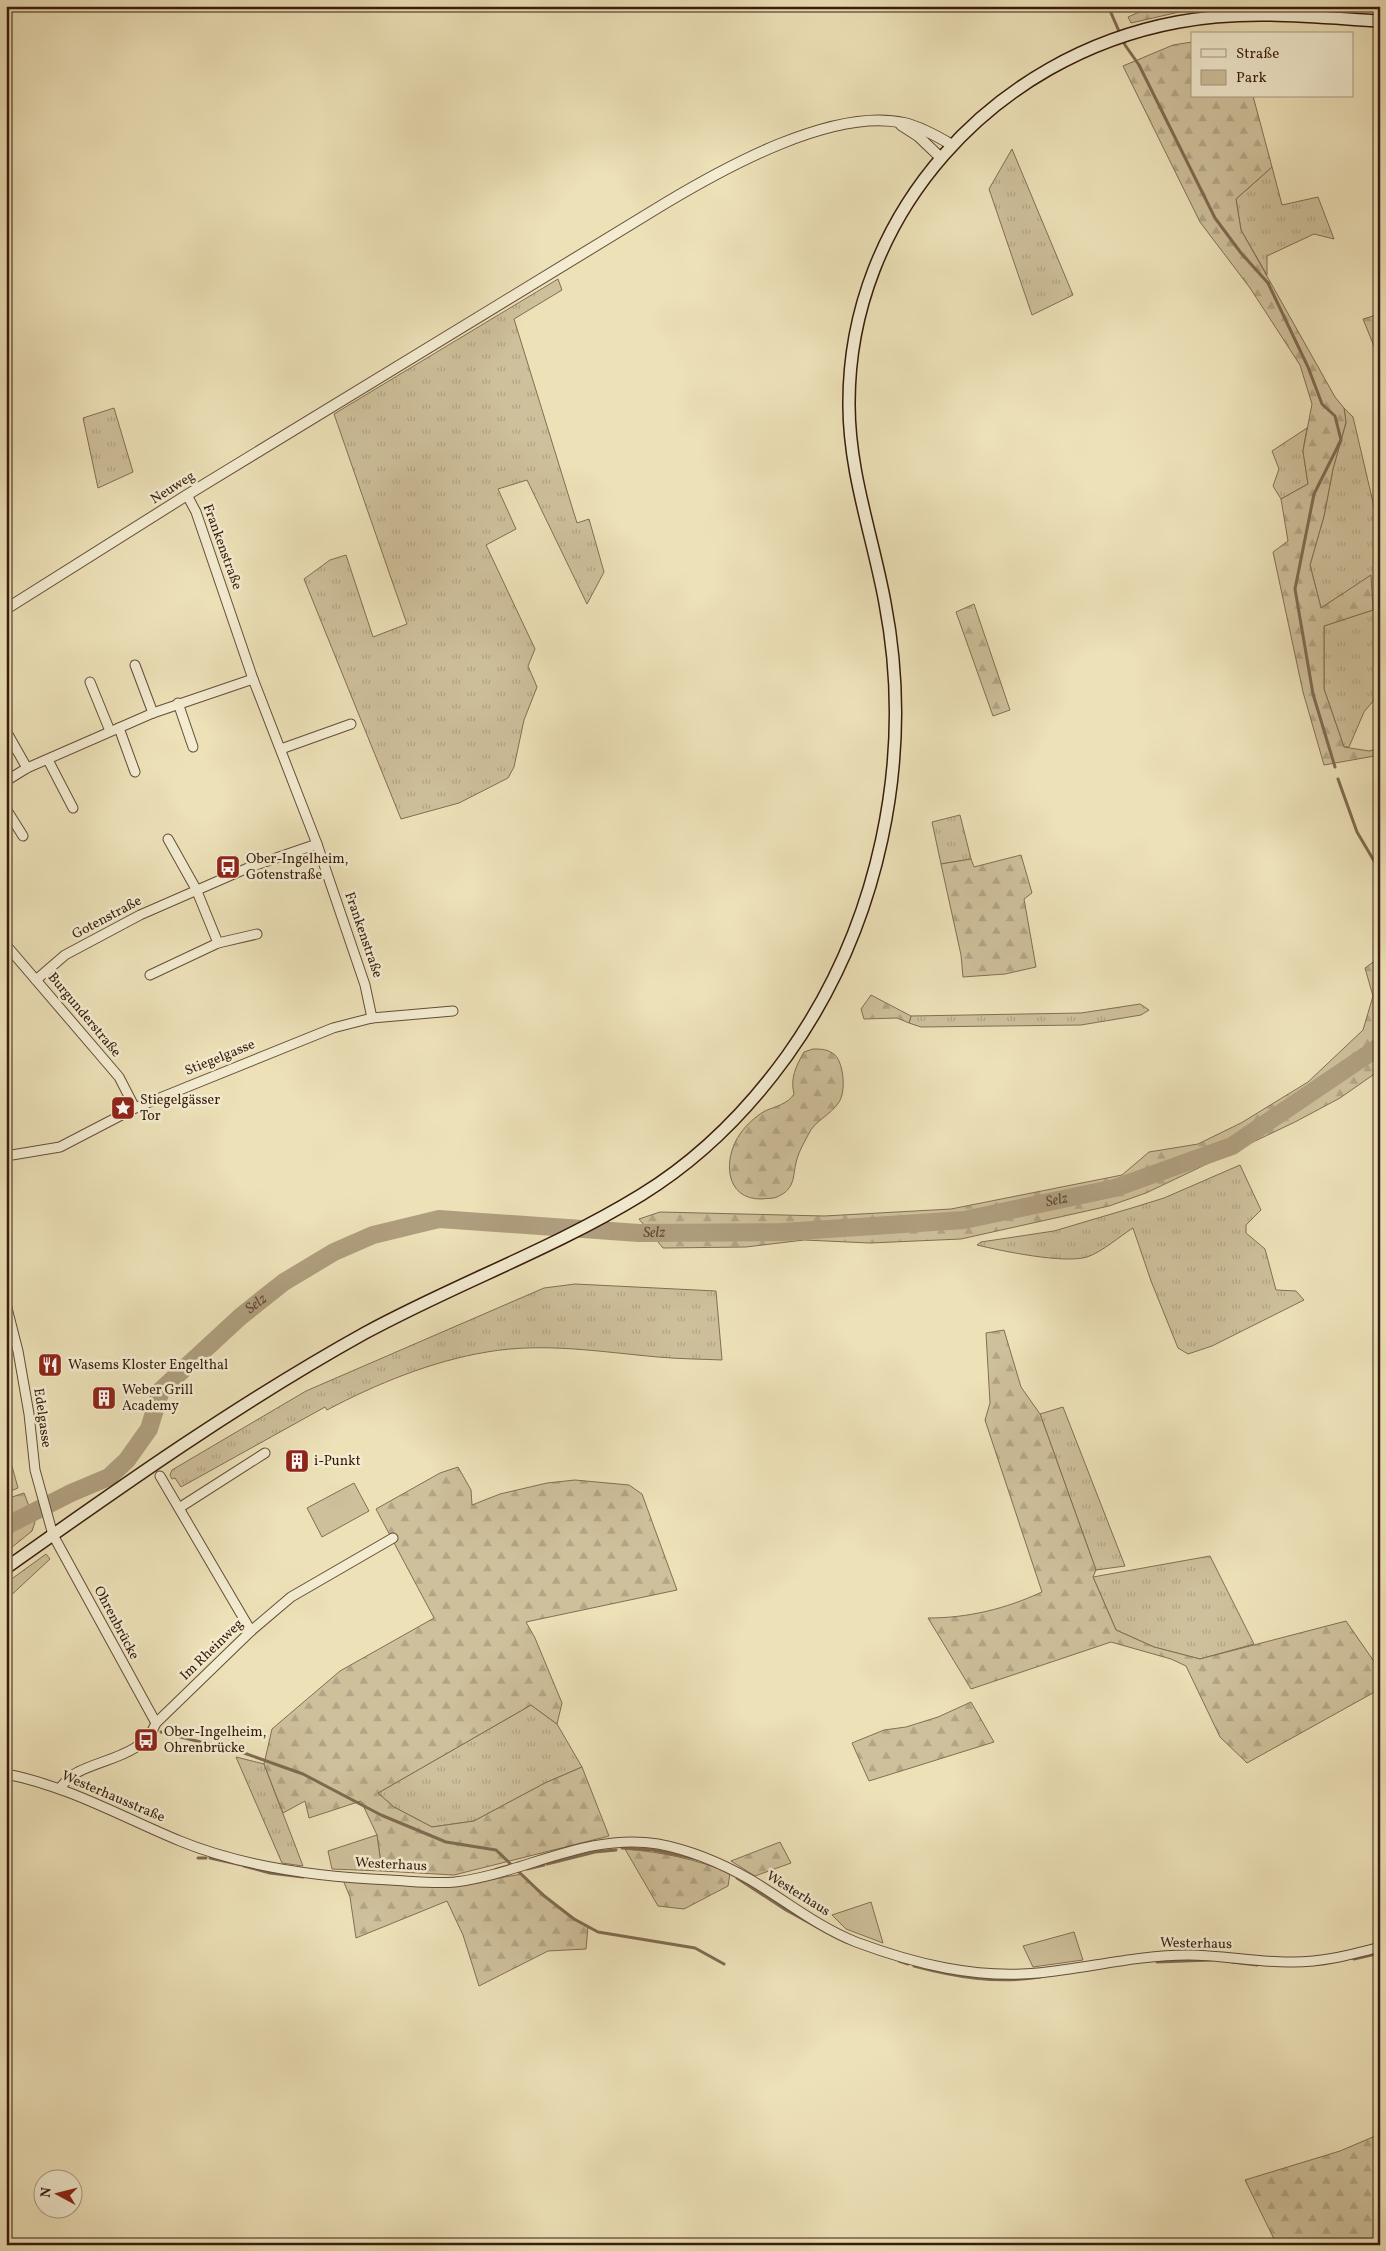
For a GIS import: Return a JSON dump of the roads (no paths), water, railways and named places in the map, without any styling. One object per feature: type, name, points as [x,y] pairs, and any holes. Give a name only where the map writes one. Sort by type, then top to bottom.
[{"type":"main road","points":[[6,1568],[200,1433],[282,1381],[400,1314],[592,1223],[642,1195],[685,1164],[732,1122],[769,1080],[816,1012],[848,946],[875,869],[888,810],[895,736],[896,698],[891,638],[851,445],[849,400],[852,356],[861,309],[882,250],[914,190],[952,145],[1024,85],[1059,64],[1106,42],[1143,30],[1177,22],[1238,15],[1380,21]]},
{"type":"street","points":[[886,120],[912,125],[952,145]]},
{"type":"street","points":[[886,120],[903,126],[918,136],[941,158]]},
{"type":"street","name":"Neuweg","points":[[6,610],[187,495],[357,393],[678,195],[739,162],[838,124],[886,120]]},
{"type":"street","name":"Frankenstraße","points":[[187,495],[196,512],[253,678],[317,844],[366,985],[372,1018]]},
{"type":"street","points":[[135,665],[153,713]]},
{"type":"street","points":[[6,781],[27,768],[114,729],[178,703],[253,678]]},
{"type":"street","points":[[90,682],[135,772]]},
{"type":"street","points":[[178,703],[193,747]]},
{"type":"street","points":[[281,749],[351,724]]},
{"type":"street","points":[[6,731],[27,768]]},
{"type":"street","points":[[48,760],[73,808]]},
{"type":"street","points":[[6,809],[23,836]]},
{"type":"street","points":[[168,839],[196,889],[218,943]]},
{"type":"street","name":"Gotenstraße","points":[[36,980],[65,955],[116,926],[250,866],[317,844]]},
{"type":"street","points":[[150,975],[218,943],[257,934]]},
{"type":"street","name":"Burgunderstraße","points":[[6,944],[119,1077],[135,1108]]},
{"type":"street","name":"Stiegelgasse","points":[[6,1156],[60,1147],[135,1108],[333,1028],[372,1018],[453,1011]]},
{"type":"street","name":"Edelgasse","points":[[6,1304],[18,1351],[39,1489],[52,1535]]},
{"type":"street","points":[[179,1508],[266,1454]]},
{"type":"street","points":[[160,1476],[251,1631]]},
{"type":"street","name":"Ohrenbrücke","points":[[52,1535],[156,1723]]},
{"type":"street","name":"Im Rheinweg","points":[[60,1788],[75,1773],[133,1750],[146,1740],[156,1723],[251,1631],[291,1597],[393,1538]]},
{"type":"street","name":"Westerhausstraße","points":[[6,1774],[60,1788],[208,1851]]},
{"type":"street","name":"Westerhaus","points":[[208,1851],[239,1860],[299,1872],[388,1880],[454,1882],[511,1868],[559,1853],[616,1844],[656,1844],[697,1854],[749,1879],[800,1912],[851,1940],[911,1961],[972,1973],[1037,1973],[1187,1955],[1289,1962],[1313,1961],[1336,1958],[1380,1947]]},
{"type":"waterway","points":[[1108,6],[1125,45],[1139,65],[1215,218],[1241,253],[1268,283],[1308,367],[1322,404],[1335,416],[1341,440],[1314,494],[1295,589],[1313,694],[1335,767]]},
{"type":"waterway","points":[[1338,779],[1357,832],[1380,871]]},
{"type":"waterway","name":"Selz","points":[[6,1526],[71,1493],[109,1477],[127,1460],[149,1429],[161,1390],[240,1317],[284,1282],[334,1252],[373,1235],[439,1219],[639,1233],[783,1232],[964,1220],[1115,1188],[1232,1146],[1380,1046]]},
{"type":"waterway","points":[[161,1732],[244,1753],[303,1774],[381,1815],[446,1842],[496,1850],[543,1895],[574,1919],[598,1932],[695,1948],[724,1964]]},
{"type":"waterway","points":[[622,1848],[653,1850],[697,1859]]},
{"type":"waterway","points":[[547,1864],[595,1852],[616,1850]]},
{"type":"waterway","points":[[198,1858],[206,1858]]},
{"type":"waterway","points":[[210,1858],[242,1865]]},
{"type":"waterway","points":[[527,1869],[544,1865]]},
{"type":"waterway","points":[[244,1866],[270,1873],[303,1877]]},
{"type":"waterway","points":[[737,1878],[786,1910],[819,1928]]},
{"type":"waterway","points":[[1354,1959],[1380,1953]]},
{"type":"waterway","points":[[1157,1962],[1211,1960]]},
{"type":"waterway","points":[[899,1961],[908,1964]]},
{"type":"waterway","points":[[1232,1962],[1257,1965]]},
{"type":"waterway","points":[[914,1966],[976,1978],[1008,1980],[1040,1977]]},
{"type":"place","name":"Ober-Ingelheim, Gotenstraße","points":[[228,867]]},
{"type":"place","name":"Stiegelgässer Tor","points":[[123,1108]]},
{"type":"place","name":"Wasems Kloster Engelthal","points":[[50,1365]]},
{"type":"place","name":"Weber Grill Academy","points":[[104,1398]]},
{"type":"place","name":"i-Punkt","points":[[297,1461]]},
{"type":"place","name":"Ober-Ingelheim, Ohrenbrücke","points":[[146,1740]]}]
